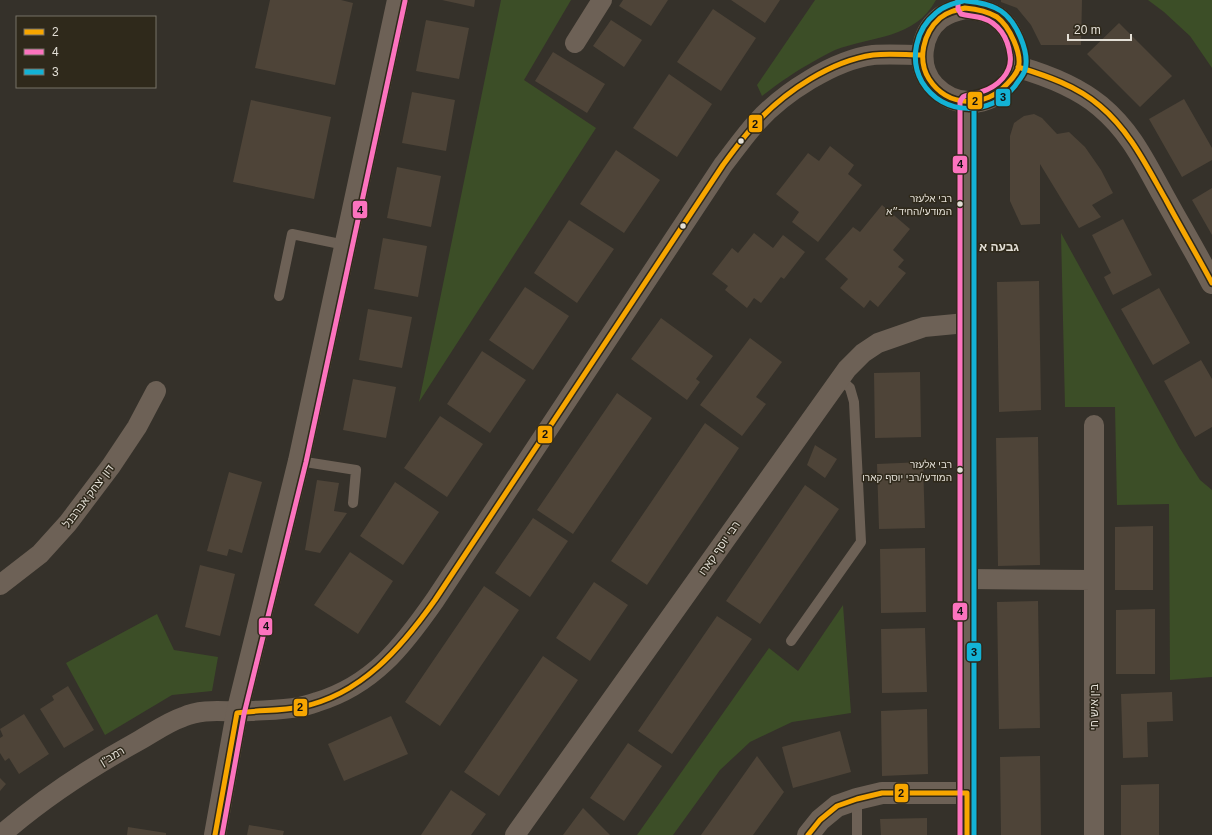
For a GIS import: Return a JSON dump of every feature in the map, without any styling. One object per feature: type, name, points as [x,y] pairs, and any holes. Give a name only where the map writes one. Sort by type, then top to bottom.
[{"type":"street","points":[[215,835],[238,713],[299,460],[398,0]]},
{"type":"street","points":[[575,43],[602,0]]},
{"type":"street","points":[[965,4],[994,14],[1005,24],[1013,36],[1016,50],[1018,67],[1013,76],[1003,88],[993,96],[980,101],[967,102],[953,100],[940,93],[930,82],[924,69],[922,55],[924,41],[930,29],[940,18],[965,4]]},
{"type":"street","name":"רמב\"ן","points":[[1,835],[64,785],[113,755],[183,716],[205,711],[238,713],[300,707],[330,698],[356,686],[383,664],[410,636],[440,594],[706,190],[723,165],[758,121],[784,98],[812,78],[841,64],[872,55],[922,55]]},
{"type":"street","points":[[1018,67],[1037,73],[1079,92],[1099,105],[1118,123],[1136,144],[1212,283]]},
{"type":"street","points":[[967,102],[967,835]]},
{"type":"street","name":"רבי יוסף קארו","points":[[515,835],[840,379],[863,352],[878,343],[924,327],[966,323]]},
{"type":"street","name":"דון יצחק אברבנל","points":[[0,585],[40,554],[68,523],[111,466],[137,427],[156,391]]},
{"type":"street","name":"בין איש חי","points":[[1094,425],[1094,835]]},
{"type":"street","points":[[967,579],[1094,580]]},
{"type":"street","points":[[808,835],[820,820],[837,806],[857,799],[882,793],[967,793]]},
{"type":"lane","points":[[279,296],[292,234],[345,244]]},
{"type":"lane","points":[[791,641],[860,542],[854,402],[850,388],[840,379]]},
{"type":"lane","points":[[299,460],[356,470],[353,503]]},
{"type":"lane","points":[[857,799],[857,835]]},
{"type":"green space","points":[[501,0],[571,0],[524,80],[596,128],[419,402]]},
{"type":"green space","points":[[815,0],[936,0],[927,13],[917,22],[905,29],[832,51],[782,81],[762,96],[757,85]]},
{"type":"green space","points":[[1148,0],[1212,0],[1212,68],[1190,36],[1164,12]]},
{"type":"green space","points":[[1061,233],[1179,447],[1200,480],[1212,490],[1212,677],[1170,680],[1169,504],[1117,505],[1115,407],[1065,407]]},
{"type":"green space","points":[[843,605],[851,713],[792,722],[750,742],[720,770],[673,835],[637,835],[769,648],[798,671]]},
{"type":"green space","points":[[157,614],[174,650],[218,657],[212,691],[172,695],[105,735],[66,663]]},
{"type":"building","points":[[270,0],[341,0],[353,3],[335,85],[255,68]]},
{"type":"building","points":[[442,0],[475,0],[474,7]]},
{"type":"building","points":[[623,0],[668,0],[651,26],[619,6]]},
{"type":"building","points":[[731,0],[780,0],[765,23]]},
{"type":"building","points":[[1001,0],[1082,0],[1081,45],[1041,45],[1031,25],[1017,8],[1001,2]]},
{"type":"building","points":[[713,9],[756,38],[721,91],[677,62]]},
{"type":"building","points":[[426,20],[469,28],[459,79],[416,71]]},
{"type":"building","points":[[611,20],[642,40],[624,67],[593,46]]},
{"type":"building","points":[[1119,23],[1172,76],[1140,107],[1087,54]]},
{"type":"building","points":[[553,52],[605,84],[587,113],[535,81]]},
{"type":"building","points":[[669,74],[712,104],[677,157],[633,128]]},
{"type":"building","points":[[412,92],[455,100],[446,151],[402,143]]},
{"type":"building","points":[[1184,99],[1212,148],[1212,160],[1182,177],[1149,119]]},
{"type":"building","points":[[251,100],[331,117],[314,199],[233,182]]},
{"type":"building","points":[[1034,114],[1042,118],[1057,134],[1069,132],[1085,147],[1101,170],[1113,193],[1092,205],[1101,217],[1079,228],[1040,164],[1040,224],[1021,225],[1010,201],[1010,136],[1014,123],[1024,116]]},
{"type":"building","points":[[830,146],[854,165],[848,174],[862,185],[818,242],[792,222],[799,212],[776,194],[808,153],[819,161]]},
{"type":"building","points":[[616,150],[660,180],[624,233],[580,204]]},
{"type":"building","points":[[397,167],[441,176],[431,227],[387,218]]},
{"type":"building","points":[[1212,188],[1212,235],[1192,200]]},
{"type":"building","points":[[882,205],[910,229],[893,250],[904,260],[898,267],[906,273],[878,307],[870,300],[864,308],[840,288],[848,279],[825,259],[853,227],[860,232]]},
{"type":"building","points":[[1123,219],[1152,275],[1113,295],[1104,277],[1111,273],[1092,235]]},
{"type":"building","points":[[569,220],[614,249],[577,303],[534,273]]},
{"type":"building","points":[[754,233],[773,248],[783,235],[805,252],[784,279],[781,277],[761,303],[754,298],[747,308],[725,290],[728,286],[712,274],[732,248],[738,253]]},
{"type":"building","points":[[383,238],[427,246],[418,297],[374,289]]},
{"type":"building","points":[[1039,281],[1041,410],[999,412],[997,282]]},
{"type":"building","points":[[525,287],[569,316],[533,370],[489,340]]},
{"type":"building","points":[[1159,288],[1190,343],[1153,365],[1121,309]]},
{"type":"building","points":[[368,309],[412,317],[402,368],[359,360]]},
{"type":"building","points":[[661,318],[713,356],[696,379],[700,382],[687,400],[631,359]]},
{"type":"building","points":[[750,338],[782,362],[756,397],[766,404],[742,436],[700,405]]},
{"type":"building","points":[[482,351],[526,380],[490,433],[447,404]]},
{"type":"building","points":[[1201,360],[1212,379],[1212,427],[1195,437],[1164,381]]},
{"type":"building","points":[[920,372],[921,437],[875,438],[874,373]]},
{"type":"building","points":[[353,379],[396,387],[386,438],[343,430]]},
{"type":"building","points":[[617,393],[652,418],[573,534],[537,510]]},
{"type":"building","points":[[440,416],[483,444],[447,497],[404,468]]},
{"type":"building","points":[[705,423],[739,448],[647,585],[611,561]]},
{"type":"building","points":[[1038,437],[1040,565],[998,566],[996,438]]},
{"type":"building","points":[[815,445],[837,459],[825,478],[807,465]]},
{"type":"building","points":[[923,462],[925,528],[879,529],[877,464]]},
{"type":"building","points":[[229,472],[262,482],[242,553],[229,549],[227,556],[207,551]]},
{"type":"building","points":[[317,480],[339,483],[334,511],[347,513],[320,553],[305,550]]},
{"type":"building","points":[[395,482],[439,512],[403,565],[360,536]]},
{"type":"building","points":[[805,485],[839,509],[760,624],[726,601]]},
{"type":"building","points":[[533,518],[568,541],[530,597],[495,573]]},
{"type":"building","points":[[1153,526],[1153,590],[1115,590],[1115,527]]},
{"type":"building","points":[[925,548],[926,612],[881,613],[880,549]]},
{"type":"building","points":[[350,552],[393,581],[358,634],[314,605]]},
{"type":"building","points":[[200,565],[235,574],[220,636],[185,627]]},
{"type":"building","points":[[594,582],[628,605],[590,661],[556,638]]},
{"type":"building","points":[[484,586],[519,610],[440,726],[405,702]]},
{"type":"building","points":[[1038,601],[1040,728],[999,729],[997,602]]},
{"type":"building","points":[[1155,609],[1155,674],[1116,674],[1116,610]]},
{"type":"building","points":[[717,616],[752,639],[672,754],[638,731]]},
{"type":"building","points":[[925,628],[927,692],[882,693],[881,629]]},
{"type":"building","points":[[543,656],[578,680],[499,796],[464,772]]},
{"type":"building","points":[[68,686],[94,730],[64,748],[40,709],[54,700],[52,696]]},
{"type":"building","points":[[1172,692],[1173,721],[1147,722],[1148,757],[1123,758],[1121,694]]},
{"type":"building","points":[[927,709],[928,774],[882,776],[881,711]]},
{"type":"building","points":[[24,714],[49,754],[19,774],[9,758],[5,761],[0,753],[0,738],[3,736],[0,729]]},
{"type":"building","points":[[391,716],[408,754],[344,781],[328,744]]},
{"type":"building","points":[[840,731],[851,772],[793,788],[782,747]]},
{"type":"building","points":[[628,743],[662,766],[624,821],[590,798]]},
{"type":"building","points":[[757,756],[784,792],[753,835],[701,835]]},
{"type":"building","points":[[1040,756],[1041,835],[1001,835],[1000,757]]},
{"type":"building","points":[[0,778],[6,784],[0,791]]},
{"type":"building","points":[[1159,784],[1159,835],[1121,835],[1121,785]]},
{"type":"building","points":[[451,790],[486,814],[471,835],[421,835]]},
{"type":"building","points":[[583,808],[610,835],[563,835]]},
{"type":"building","points":[[927,818],[927,835],[881,835],[880,819]]},
{"type":"building","points":[[249,825],[284,831],[283,835],[247,835]]},
{"type":"building","points":[[128,827],[166,833],[166,835],[127,835]]},
{"type":"transit line","name":"4","points":[[958,0],[958,9],[961,14],[988,20],[998,27],[1005,37],[1010,55],[1009,68],[998,83],[987,90],[967,95],[963,97],[960,102],[960,835]]},
{"type":"transit line","name":"4","points":[[222,835],[244,714],[306,462],[405,1]]},
{"type":"transit line","name":"3","points":[[963,1],[942,8],[929,20],[919,36],[915,54],[916,64],[922,82],[931,93],[942,102],[954,107],[981,107],[993,103],[1005,96],[1015,86],[1025,70],[1026,63],[1024,46],[1017,29],[1001,11],[988,5],[966,1]]},
{"type":"transit line","name":"2","points":[[965,8],[989,13],[1002,21],[1014,41],[1019,56],[1018,69],[1009,82],[998,92],[978,101],[956,100],[937,89],[925,72],[923,64],[926,39],[934,24],[946,14],[965,8]]},
{"type":"transit line","name":"2","points":[[215,835],[237,713],[301,707],[323,701],[361,681],[378,667],[408,635],[435,600],[723,165],[757,122],[781,99],[795,89],[810,79],[841,64],[857,58],[873,55],[922,55]]},
{"type":"transit line","name":"2","points":[[1018,67],[1072,87],[1091,99],[1111,116],[1129,138],[1145,162],[1212,283]]},
{"type":"transit line","name":"3","points":[[974,103],[974,835]]},
{"type":"transit line","name":"2","points":[[808,835],[820,820],[837,806],[882,793],[967,793],[967,835]]},
{"type":"place","name":"רבי אלעזר המודעי/החיד״א","points":[[960,204]]},
{"type":"place","name":"רבי אלעזר המודעי/רבי יוסף קארו","points":[[960,470]]},
{"type":"district","name":"גבעה א","points":[[999,247]]}]
